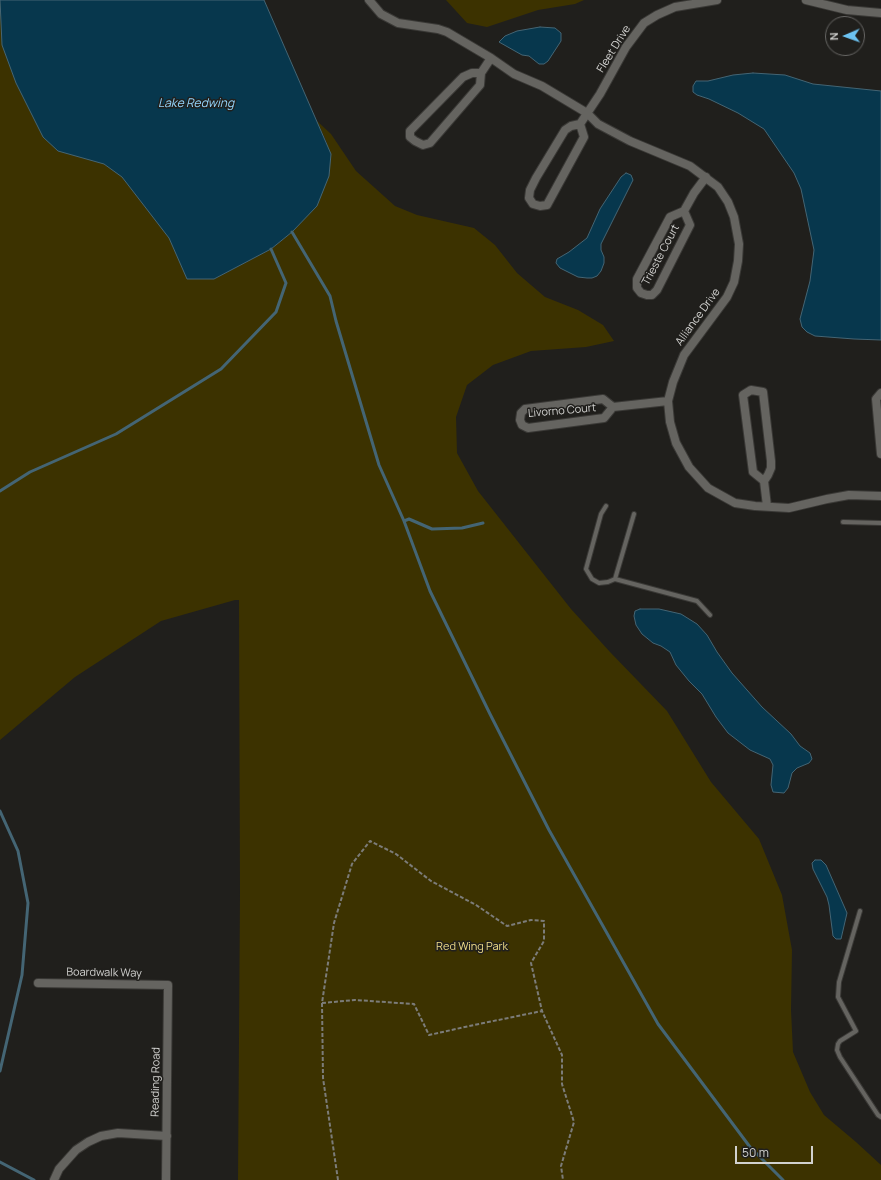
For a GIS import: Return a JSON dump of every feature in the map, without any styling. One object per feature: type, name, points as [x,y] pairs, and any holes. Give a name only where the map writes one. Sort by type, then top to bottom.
[{"type":"street","name":"Alliance Drive","points":[[369,0],[381,14],[398,23],[438,29],[447,32],[492,58],[514,74],[542,86],[587,113],[598,124],[630,141],[690,166],[718,187],[728,202],[734,217],[739,244],[738,261],[734,282],[727,297],[684,355],[673,382],[668,401],[670,422],[676,443],[689,467],[708,488],[735,502],[755,506],[789,508],[827,498],[849,495],[881,496]]},
{"type":"street","name":"Fleet Drive","points":[[580,124],[600,94],[626,47],[644,23],[675,6],[717,0]]},
{"type":"street","points":[[806,0],[847,10],[881,13]]},
{"type":"street","points":[[481,73],[472,73],[463,77],[410,131],[410,138],[423,145],[430,143],[480,86],[481,73],[492,58]]},
{"type":"street","points":[[580,124],[584,137],[547,205],[540,206],[534,204],[529,198],[530,190],[536,178],[565,130],[580,124]]},
{"type":"street","name":"Trieste Court","points":[[684,211],[690,226],[657,290],[652,295],[640,293],[637,288],[637,279],[666,224],[670,218],[684,211],[694,193],[706,177]]},
{"type":"street","points":[[764,480],[768,476],[771,468],[771,461],[763,392],[751,390],[743,395],[753,472],[764,480],[767,506]]},
{"type":"street","points":[[881,393],[876,399],[881,454]]},
{"type":"street","name":"Livorno Court","points":[[613,407],[603,399],[525,409],[521,413],[520,420],[522,425],[528,428],[604,418],[613,407],[668,401]]},
{"type":"street","name":"Boardwalk Way","points":[[38,983],[168,985]]},
{"type":"street","name":"Reading Road","points":[[166,1180],[168,985]]},
{"type":"street","points":[[54,1180],[59,1169],[76,1150],[101,1136],[118,1133],[167,1136]]},
{"type":"lane","points":[[606,506],[601,514],[586,568],[592,579],[599,583],[608,582],[615,579],[697,601],[710,615]]},
{"type":"lane","points":[[615,579],[634,514]]},
{"type":"lane","points":[[843,522],[881,523]]},
{"type":"lane","points":[[860,911],[838,982],[838,997],[856,1031],[840,1041],[837,1050],[844,1064],[878,1115],[881,1116]]},
{"type":"path","points":[[338,1180],[323,1078],[322,1003],[334,923],[352,864],[370,841],[396,854],[431,880],[476,905],[507,926],[531,920],[544,920],[544,941],[531,963],[542,1012],[562,1055],[562,1084],[574,1122],[561,1166],[563,1180]]},
{"type":"path","points":[[322,1003],[355,1000],[414,1004],[430,1035],[542,1012]]},
{"type":"green space","name":"Red Wing Park","points":[[0,0],[214,279],[271,249],[292,232],[327,143],[317,121],[331,134],[356,171],[395,206],[417,215],[474,228],[495,245],[517,273],[545,297],[578,310],[603,325],[614,341],[586,347],[531,351],[493,365],[467,385],[456,417],[457,453],[478,491],[571,609],[667,711],[711,782],[759,839],[782,895],[792,950],[791,1010],[793,1052],[810,1092],[824,1115],[881,1165],[881,1180],[238,1180],[240,894],[239,600],[161,621],[75,677],[0,740]]},
{"type":"green space","points":[[446,0],[584,0],[575,4],[538,10],[487,27],[467,23]]},
{"type":"water","name":"Lake Redwing","points":[[0,0],[264,0],[331,154],[329,176],[317,206],[292,232],[271,249],[214,279],[187,279],[169,238],[122,177],[104,164],[58,151],[43,137],[16,83],[2,45]]},
{"type":"water","points":[[540,27],[555,28],[561,33],[561,41],[548,61],[544,64],[539,64],[529,56],[522,55],[499,42],[505,36],[517,31]]},
{"type":"water","points":[[753,73],[785,75],[813,84],[881,91],[881,340],[815,336],[807,332],[802,327],[800,319],[810,281],[814,250],[801,189],[794,173],[764,129],[738,113],[693,92],[693,86],[696,81],[708,81],[733,75]]},
{"type":"water","points":[[626,173],[631,175],[633,180],[601,244],[604,263],[601,271],[597,276],[587,278],[578,277],[560,268],[556,263],[557,259],[587,238],[600,209],[621,177]]},
{"type":"water","points":[[640,609],[659,609],[681,614],[697,624],[707,635],[732,673],[762,707],[791,734],[800,746],[810,753],[812,759],[809,763],[797,768],[792,773],[788,788],[784,793],[773,792],[771,785],[773,765],[770,759],[750,750],[728,733],[702,694],[676,665],[670,652],[653,643],[642,634],[636,625],[634,616],[635,611]]},
{"type":"water","points":[[815,860],[821,860],[826,865],[847,913],[841,939],[836,939],[833,936],[827,897],[813,869],[812,863]]},
{"type":"waterway","points":[[292,232],[330,296],[379,465],[404,521],[430,591],[549,830],[658,1024],[750,1147],[783,1180]]},
{"type":"waterway","points":[[0,491],[30,472],[116,434],[221,369],[276,312],[286,283],[271,249]]},
{"type":"waterway","points":[[404,521],[409,519],[432,529],[462,528],[483,523]]},
{"type":"waterway","points":[[0,811],[18,851],[28,903],[22,975],[0,1071]]},
{"type":"waterway","points":[[0,1162],[34,1180]]}]
